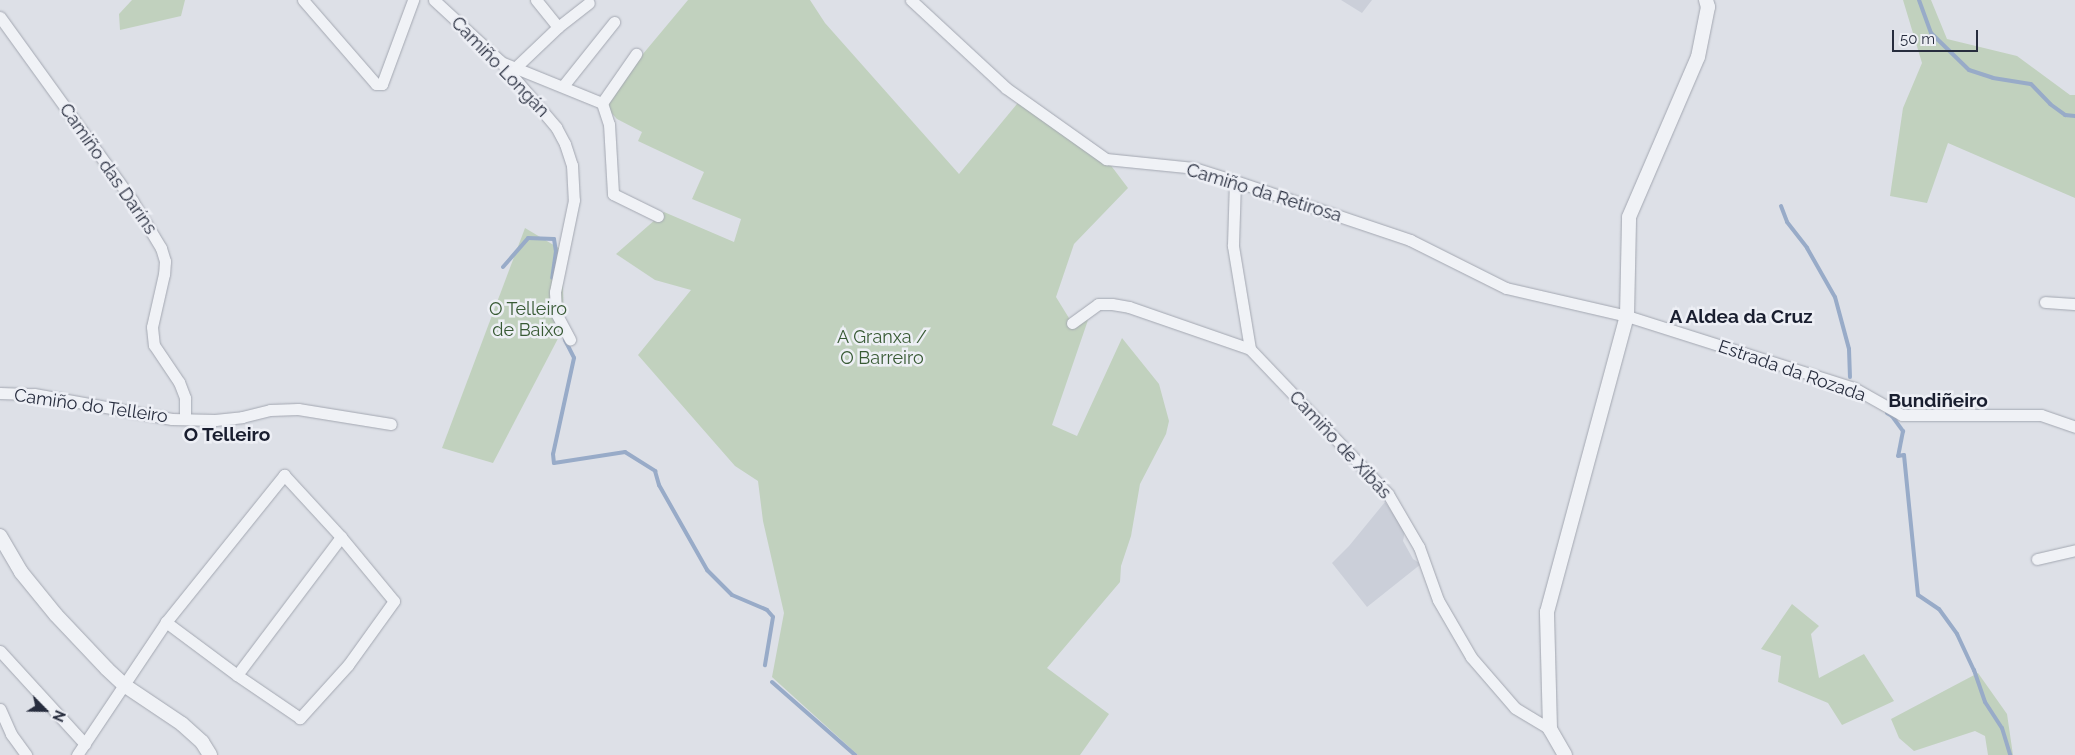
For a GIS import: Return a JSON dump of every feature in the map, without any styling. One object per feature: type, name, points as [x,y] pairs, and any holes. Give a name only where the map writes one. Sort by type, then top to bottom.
[{"type":"street","points":[[303,0],[376,84],[382,84],[413,0]]},
{"type":"street","name":"Camiño Longán","points":[[434,0],[500,61],[556,127],[572,164],[574,200],[555,292],[556,313],[570,339]]},
{"type":"street","points":[[536,0],[558,27]]},
{"type":"street","name":"Camiño da Retirosa","points":[[911,0],[1006,88],[1106,159],[1194,168],[1410,240],[1506,288],[1627,316]]},
{"type":"street","points":[[1565,755],[1550,730],[1547,612],[1627,316],[1629,216],[1698,57],[1708,7],[1706,0]]},
{"type":"street","points":[[516,67],[558,27],[589,3]]},
{"type":"street","name":"Camiño das Daríns","points":[[0,17],[132,200],[161,248],[165,261],[164,274],[152,327],[154,345],[179,382],[185,398],[185,419]]},
{"type":"street","points":[[563,86],[614,22]]},
{"type":"street","points":[[602,102],[636,54]]},
{"type":"street","points":[[500,61],[602,102]]},
{"type":"street","points":[[602,102],[609,124],[613,194],[658,216]]},
{"type":"street","points":[[1072,323],[1098,304],[1112,304],[1129,307],[1250,349],[1233,246],[1235,181]]},
{"type":"street","points":[[2045,302],[2075,304]]},
{"type":"street","name":"Estrada da Rozada","points":[[1627,316],[1854,388],[1902,415],[2041,415],[2075,427]]},
{"type":"street","name":"Camiño de Xibás","points":[[1250,349],[1388,494],[1420,547],[1438,600],[1471,658],[1516,708],[1550,730]]},
{"type":"street","name":"Camiño do Telleiro","points":[[0,393],[34,394],[156,416],[185,419],[215,420],[242,417],[270,410],[298,409],[390,424]]},
{"type":"street","points":[[77,755],[166,622],[284,474],[341,537],[394,601],[348,665],[300,718],[236,675],[166,622]]},
{"type":"street","points":[[236,675],[341,537]]},
{"type":"street","points":[[2,542],[21,572],[56,615],[124,685],[182,724],[202,742],[210,755]]},
{"type":"street","points":[[2037,559],[2075,550]]},
{"type":"street","points":[[2,658],[84,744]]},
{"type":"street","points":[[0,709],[11,734],[26,755]]},
{"type":"shaded area","points":[[1341,0],[1372,0],[1362,13]]},
{"type":"shaded area","points":[[1385,502],[1405,531],[1403,541],[1413,559],[1421,564],[1367,607],[1332,563],[1349,546]]},
{"type":"green space","points":[[132,0],[185,0],[181,16],[120,30],[119,14]]},
{"type":"green space","name":"A Granxa / O Barreiro","points":[[688,0],[810,0],[825,23],[959,174],[1021,99],[1106,159],[1128,188],[1074,244],[1056,297],[1072,323],[1088,320],[1052,425],[1077,436],[1122,338],[1159,384],[1169,421],[1166,434],[1140,484],[1131,536],[1121,566],[1120,582],[1047,668],[1109,714],[1080,755],[858,755],[772,677],[784,613],[763,521],[758,481],[735,466],[638,355],[691,290],[655,280],[616,254],[664,212],[734,242],[741,219],[692,199],[704,172],[638,141],[642,132],[617,119],[602,103]]},
{"type":"green space","points":[[1903,0],[1931,0],[1947,39],[2017,56],[2070,95],[2075,95],[2075,198],[1948,143],[1927,203],[1890,196],[1903,108],[1922,63]]},
{"type":"green space","name":"O Telleiro de Baixo","points":[[525,228],[562,250],[564,327],[493,463],[442,448]]},
{"type":"green space","points":[[1792,604],[1819,626],[1811,634],[1819,678],[1864,654],[1894,701],[1842,725],[1828,703],[1778,682],[1781,656],[1761,649]]},
{"type":"green space","points":[[1978,673],[2007,714],[2013,755],[1988,755],[1985,736],[1975,731],[1914,751],[1899,738],[1891,719]]},
{"type":"waterway","points":[[1919,0],[1931,33],[1969,70],[1993,78],[2031,84],[2050,104],[2065,115],[2075,116]]},
{"type":"waterway","points":[[1781,206],[1787,222],[1807,248],[1835,297],[1849,349],[1850,377]]},
{"type":"waterway","points":[[503,267],[528,238],[554,239],[556,251],[552,278]]},
{"type":"waterway","points":[[565,340],[574,358],[553,454],[554,463],[625,452],[655,471],[659,485],[707,570],[732,595],[767,610],[773,617],[765,665]]},
{"type":"waterway","points":[[1887,413],[1892,416],[1903,431],[1898,456],[1904,455],[1918,595],[1939,609],[1957,634],[1974,670],[1985,702],[2002,728],[2010,755]]},
{"type":"waterway","points":[[772,682],[855,755]]},
{"type":"district","name":"A Aldea da Cruz","points":[[1741,317]]},
{"type":"district","name":"Bundiñeiro","points":[[1938,401]]},
{"type":"district","name":"O Telleiro","points":[[227,435]]}]
